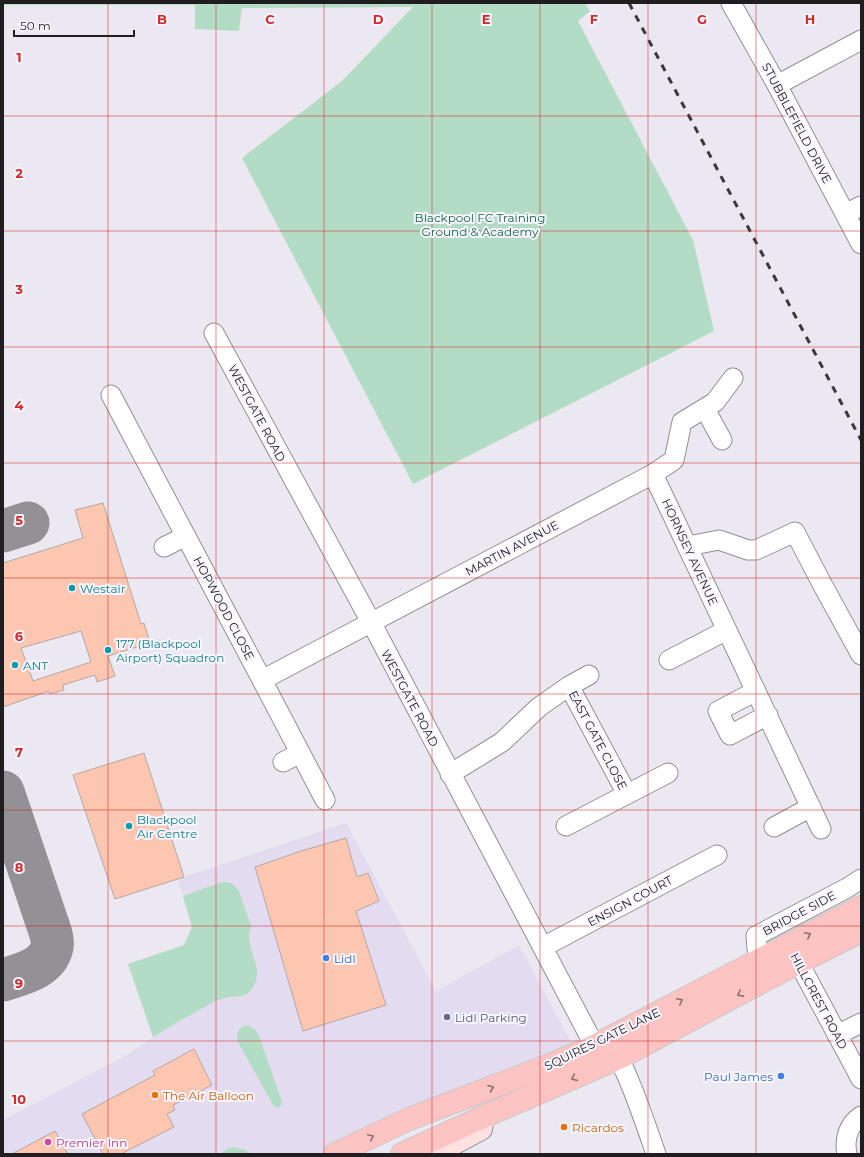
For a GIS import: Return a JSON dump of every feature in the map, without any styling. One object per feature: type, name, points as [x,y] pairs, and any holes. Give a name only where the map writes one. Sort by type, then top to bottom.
[{"type":"main road","name":"SQUIRES GATE LANE","points":[[794,954],[861,907]]},
{"type":"main road","name":"SQUIRES GATE LANE","points":[[335,1154],[409,1119],[546,1067],[762,970],[794,954],[861,931]]},
{"type":"main road","name":"SQUIRES GATE LANE","points":[[402,1154],[482,1117],[612,1061],[762,970]]},
{"type":"main road","points":[[434,1154],[481,1129],[482,1117]]},
{"type":"street","name":"STUBBLEFIELD DRIVE","points":[[731,3],[777,85],[861,244]]},
{"type":"street","points":[[777,85],[861,40]]},
{"type":"street","points":[[845,214],[861,206]]},
{"type":"street","name":"WESTGATE ROAD","points":[[214,333],[371,622],[450,774],[543,947],[641,1111],[656,1154]]},
{"type":"street","name":"MARTIN AVENUE","points":[[371,622],[653,474],[674,460],[682,422],[715,402],[732,378]]},
{"type":"street","name":"HOPWOOD CLOSE","points":[[111,395],[325,800]]},
{"type":"street","points":[[705,408],[722,440]]},
{"type":"street","name":"HORNSEY AVENUE","points":[[653,474],[821,829]]},
{"type":"street","points":[[688,546],[718,540],[748,550],[756,550],[795,532],[861,655]]},
{"type":"street","points":[[164,547],[186,536]]},
{"type":"street","points":[[262,680],[371,622]]},
{"type":"street","points":[[669,660],[727,630]]},
{"type":"street","name":"EAST GATE CLOSE","points":[[450,774],[502,742],[539,707],[569,686],[589,675]]},
{"type":"street","name":"EAST GATE CLOSE","points":[[569,686],[627,794]]},
{"type":"street","points":[[756,691],[718,711],[730,735],[768,715]]},
{"type":"street","points":[[283,762],[300,753]]},
{"type":"street","name":"EAST GATE CLOSE","points":[[566,826],[668,773]]},
{"type":"street","points":[[774,827],[811,807]]},
{"type":"street","name":"ENSIGN COURT","points":[[543,947],[718,855]]},
{"type":"street","name":"BRIDGE SIDE","points":[[762,970],[756,936],[861,880]]},
{"type":"street","name":"HILLCREST ROAD","points":[[794,954],[861,1080]]},
{"type":"street","points":[[838,1035],[861,1023]]},
{"type":"street","points":[[847,1154],[846,1140],[850,1127],[861,1116]]},
{"type":"shaded area","points":[[346,823],[436,991],[519,945],[577,1053],[339,1154],[3,1154],[3,1120],[125,1056],[153,1037],[128,964],[184,945],[192,927],[178,879]]},
{"type":"green space","name":"Blackpool FC Training Ground & Academy","points":[[3,3],[585,3],[590,11],[578,21],[693,240],[714,331],[413,484],[242,158],[342,81],[413,7],[242,8],[239,31],[195,29],[195,5],[3,5]]},
{"type":"green space","points":[[226,882],[236,887],[239,891],[251,926],[249,936],[257,969],[256,981],[252,989],[247,994],[215,1001],[153,1037],[128,964],[184,945],[192,927],[183,896],[219,883]]},
{"type":"green space","points":[[247,1025],[255,1029],[259,1036],[282,1102],[278,1108],[273,1105],[238,1042],[237,1036],[239,1029]]},
{"type":"green space","points":[[234,1147],[245,1150],[251,1154],[220,1154],[227,1149]]},
{"type":"building","name":"Westair","points":[[103,503],[141,624],[144,623],[150,643],[108,656],[115,676],[97,682],[95,675],[63,685],[64,690],[50,694],[49,691],[3,707],[3,563],[83,538],[75,510]],"holes":[[[81,631],[91,662],[33,681],[21,648]]]},
{"type":"building","name":"Blackpool Air Centre","points":[[144,753],[184,877],[115,899],[73,775]]},
{"type":"building","name":"Lidl","points":[[346,838],[357,877],[368,873],[379,901],[356,911],[386,1005],[303,1031],[255,867],[301,851]]},
{"type":"building","name":"The Air Balloon","points":[[194,1049],[212,1085],[173,1105],[175,1110],[167,1114],[174,1127],[121,1154],[103,1154],[82,1114],[155,1075],[153,1071]]},
{"type":"building","name":"Premier Inn","points":[[55,1131],[68,1154],[12,1154]]},
{"type":"taxiway","points":[[3,531],[28,523]]},
{"type":"taxiway","points":[[3,792],[51,934],[52,944],[45,961],[39,966],[25,973],[3,980]]},
{"type":"railway","points":[[629,3],[861,440]]},
{"type":"place","name":"Westair","points":[[72,588]]},
{"type":"place","name":"177 (Blackpool Airport) Squadron","points":[[108,650]]},
{"type":"place","name":"ANT","points":[[15,665]]},
{"type":"place","name":"Blackpool Air Centre","points":[[129,826]]},
{"type":"place","name":"Lidl","points":[[326,958]]},
{"type":"place","name":"Lidl Parking","points":[[447,1017]]},
{"type":"place","name":"Paul James","points":[[781,1076]]},
{"type":"place","name":"The Air Balloon","points":[[155,1095]]},
{"type":"place","name":"Ricardos","points":[[564,1127]]},
{"type":"place","name":"Premier Inn","points":[[48,1142]]}]
